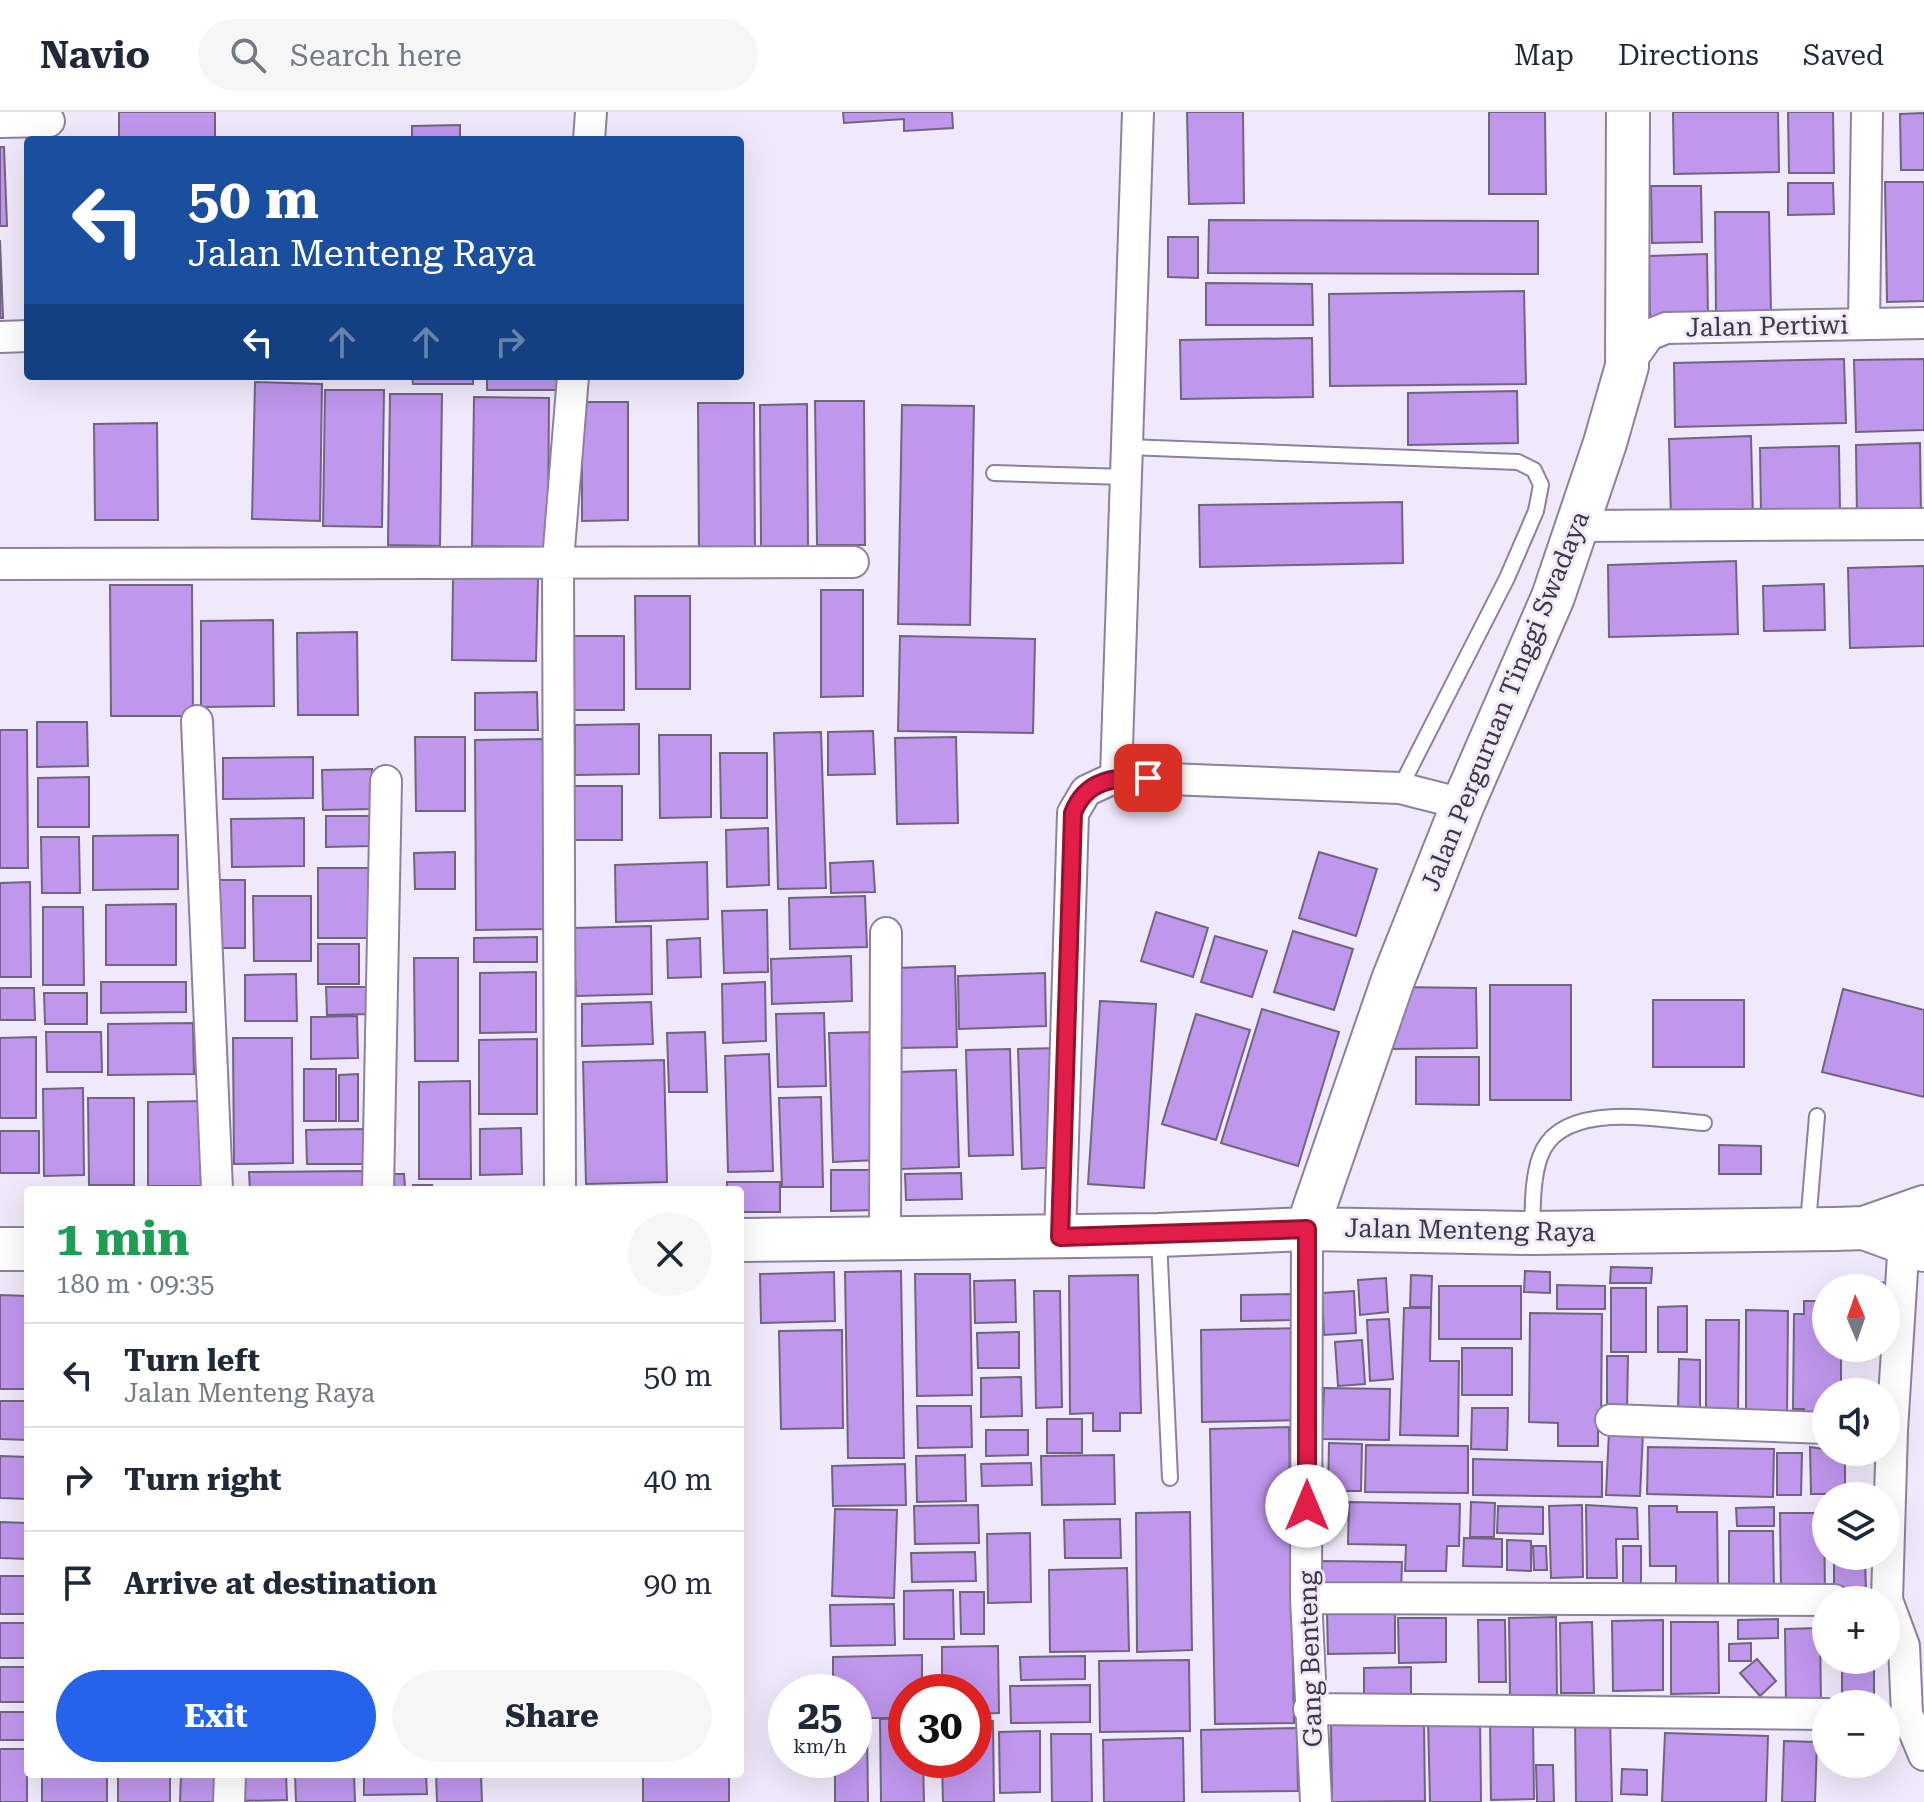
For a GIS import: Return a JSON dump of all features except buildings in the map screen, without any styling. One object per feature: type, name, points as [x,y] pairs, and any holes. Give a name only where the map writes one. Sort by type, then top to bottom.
[{"type":"street","points":[[589,136],[591,112]]},
{"type":"street","points":[[1116,777],[1138,112]]},
{"type":"street","name":"Jalan Perguruan Tinggi Swadaya","points":[[1307,1229],[1393,980],[1463,804],[1553,597],[1627,366],[1628,112]]},
{"type":"street","points":[[1864,324],[1867,112]]},
{"type":"street","points":[[0,122],[49,124]]},
{"type":"street","name":"Jalan Pertiwi","points":[[1627,366],[1649,335],[1666,328],[1924,323]]},
{"type":"street","points":[[0,337],[24,336]]},
{"type":"street","points":[[560,1186],[558,561],[573,380]]},
{"type":"street","points":[[1578,526],[1924,524]]},
{"type":"street","points":[[0,564],[853,562]]},
{"type":"street","points":[[197,721],[217,1186]]},
{"type":"street","points":[[1060,1237],[1073,813],[1086,791],[1116,777],[1400,788],[1463,804]]},
{"type":"street","points":[[378,1186],[386,781]]},
{"type":"street","points":[[885,1238],[886,933]]},
{"type":"street","name":"Jalan Menteng Raya","points":[[744,1240],[1060,1237],[1307,1229],[1532,1233],[1915,1229]]},
{"type":"street","name":"Gang Benteng","points":[[1307,1229],[1306,1598],[1309,1709],[1316,1802]]},
{"type":"street","points":[[1896,1378],[1915,1229]]},
{"type":"street","points":[[0,1249],[24,1249]]},
{"type":"street","points":[[1611,1420],[1812,1427]]},
{"type":"street","points":[[1887,1586],[1889,1466]]},
{"type":"street","points":[[1306,1598],[1812,1600]]},
{"type":"street","points":[[1899,1690],[1904,1646],[1900,1635]]},
{"type":"street","points":[[1309,1709],[1812,1714]]},
{"type":"street","points":[[1900,1720],[1924,1755]]},
{"type":"street","points":[[229,1802],[230,1778]]},
{"type":"lane","points":[[994,473],[1127,462],[1518,462],[1534,470],[1541,485],[1536,511],[1507,578],[1400,788]]},
{"type":"lane","points":[[1808,1228],[1817,1116]]},
{"type":"lane","points":[[1532,1233],[1534,1183],[1541,1154],[1553,1137],[1572,1124],[1596,1117],[1704,1123]]},
{"type":"lane","points":[[1159,1235],[1170,1478]]},
{"type":"route","points":[[1148,778],[1116,777],[1098,783],[1079,799],[1073,813],[1060,1237],[1307,1229],[1307,1506]]}]
